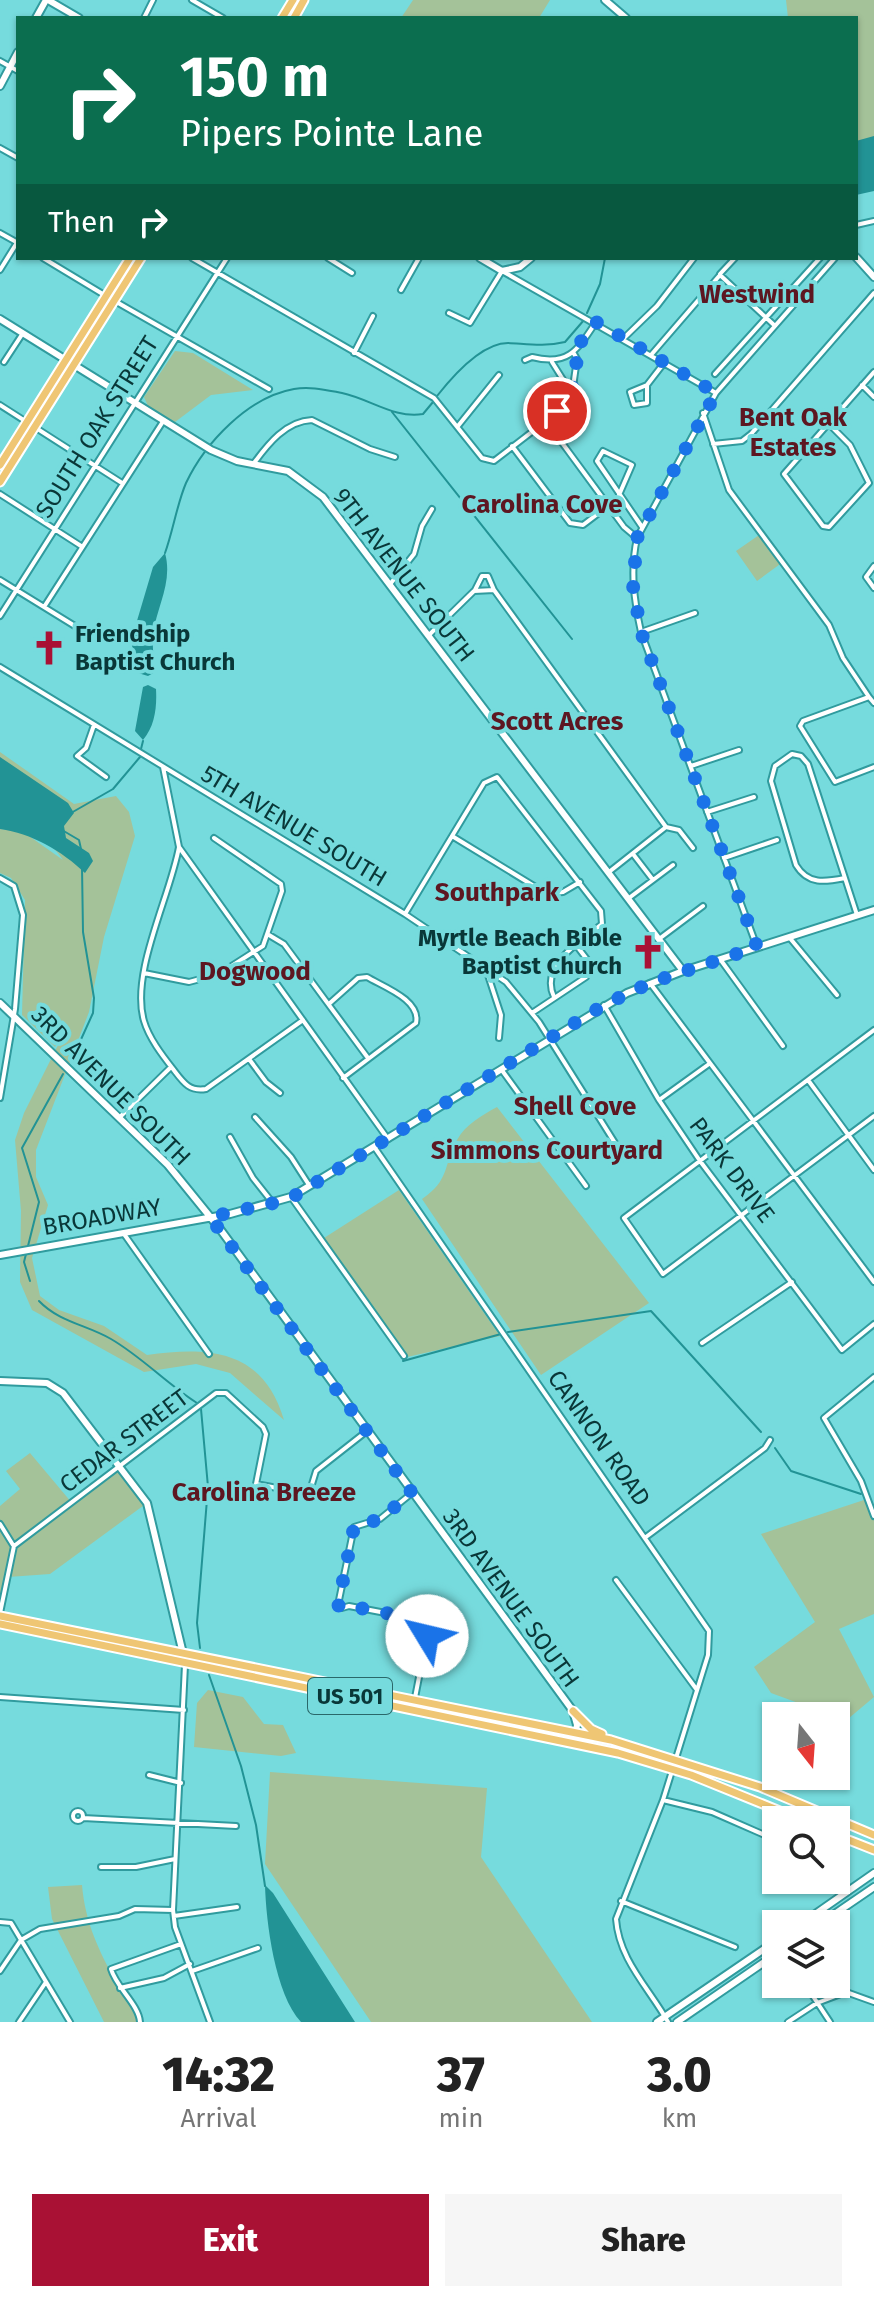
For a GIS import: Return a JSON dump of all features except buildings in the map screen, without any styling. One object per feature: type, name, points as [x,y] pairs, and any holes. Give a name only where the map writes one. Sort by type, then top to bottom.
[{"type":"main road","points":[[47,0],[75,16]]},
{"type":"main road","points":[[605,0],[624,16]]},
{"type":"main road","points":[[0,86],[16,56]]},
{"type":"main road","points":[[858,259],[874,277]]},
{"type":"main road","points":[[0,465],[129,260]]},
{"type":"main road","points":[[0,482],[140,260]]},
{"type":"main road","points":[[483,260],[502,271],[520,267],[529,260]]},
{"type":"main road","name":"9TH AVENUE SOUTH","points":[[0,319],[201,445],[237,461],[288,471],[323,497],[683,971]]},
{"type":"main road","name":"BROADWAY","points":[[0,1255],[210,1217],[291,1197],[389,1140],[604,1005],[683,971],[874,910]]},
{"type":"main road","name":"3RD AVENUE SOUTH","points":[[0,1003],[168,1165],[210,1217],[573,1711],[574,1743]]},
{"type":"main road","points":[[0,1381],[33,1381],[56,1388],[69,1399],[147,1503],[154,1520],[184,1658]]},
{"type":"main road","name":"US 501","points":[[0,1615],[184,1658]]},
{"type":"main road","name":"US 501","points":[[0,1624],[611,1740],[760,1787],[874,1835]]},
{"type":"main road","name":"US 501","points":[[413,1704],[673,1770],[766,1806]]},
{"type":"main road","points":[[573,1711],[591,1729],[611,1740]]},
{"type":"main road","points":[[850,1841],[874,1850]]},
{"type":"main road","points":[[821,1910],[874,1873]]},
{"type":"main road","points":[[840,1910],[874,1887]]},
{"type":"main road","points":[[657,2022],[667,2019],[762,1951]]},
{"type":"main road","points":[[677,2022],[762,1964]]},
{"type":"street","points":[[192,0],[220,16]]},
{"type":"street","points":[[0,61],[16,70]]},
{"type":"street","points":[[0,270],[16,245]]},
{"type":"street","points":[[46,260],[269,389]]},
{"type":"street","points":[[195,260],[353,354],[434,398],[488,461],[494,461],[546,421],[609,506],[637,538]]},
{"type":"street","name":"SOUTH OAK STREET","points":[[0,616],[226,260]]},
{"type":"street","points":[[331,260],[352,273]]},
{"type":"street","points":[[401,290],[418,260]]},
{"type":"street","points":[[624,338],[657,306],[692,260]]},
{"type":"street","points":[[651,355],[733,260]]},
{"type":"street","points":[[715,374],[818,260]]},
{"type":"street","points":[[757,947],[641,632],[633,586],[637,538],[716,393],[833,260]]},
{"type":"street","points":[[449,313],[470,323],[502,271],[716,393]]},
{"type":"street","points":[[720,275],[774,325]]},
{"type":"street","points":[[713,444],[742,441],[751,434],[874,293]]},
{"type":"street","points":[[353,354],[373,316]]},
{"type":"street","points":[[525,360],[532,357],[552,362],[573,352],[596,322]]},
{"type":"street","points":[[4,362],[23,333]]},
{"type":"street","points":[[557,411],[572,394],[577,359],[573,352]]},
{"type":"street","points":[[552,362],[572,394]]},
{"type":"street","points":[[647,385],[647,403],[634,405],[630,392],[647,385],[664,363]]},
{"type":"street","points":[[829,424],[850,445],[869,483],[829,530],[784,474],[874,372]]},
{"type":"street","points":[[457,427],[499,375]]},
{"type":"street","points":[[862,385],[874,397]]},
{"type":"street","points":[[0,405],[122,483]]},
{"type":"street","points":[[703,413],[729,490],[829,625],[843,658],[874,703]]},
{"type":"street","points":[[254,463],[279,434],[302,421],[312,420],[370,449],[395,457]]},
{"type":"street","points":[[44,607],[162,423]]},
{"type":"street","points":[[512,446],[570,523],[583,525],[609,506]]},
{"type":"street","points":[[619,495],[632,465],[603,451],[597,461],[619,495],[642,527]]},
{"type":"street","points":[[0,494],[81,546]]},
{"type":"street","points":[[391,583],[414,554],[422,526],[432,509]]},
{"type":"street","points":[[874,566],[866,577],[874,588]]},
{"type":"street","points":[[429,635],[474,591],[482,576],[488,576],[494,590],[666,827],[679,830],[693,848]]},
{"type":"street","points":[[0,580],[96,639]]},
{"type":"street","points":[[474,591],[494,590]]},
{"type":"street","points":[[641,632],[695,613]]},
{"type":"street","name":"5TH AVENUE SOUTH","points":[[0,667],[405,914],[506,982],[550,1039],[615,1143]]},
{"type":"street","points":[[869,697],[803,721],[800,726],[835,782],[874,767]]},
{"type":"street","points":[[94,725],[86,748],[77,756],[106,777]]},
{"type":"street","points":[[691,766],[739,750]]},
{"type":"street","points":[[845,878],[820,882],[805,877],[796,865],[771,781],[775,766],[792,754],[801,756],[808,764],[845,878],[857,915]]},
{"type":"street","points":[[163,767],[179,847],[389,1140]]},
{"type":"street","points":[[405,914],[484,783],[497,777],[580,882],[603,920],[564,954],[552,973],[549,986],[554,997]]},
{"type":"street","points":[[707,812],[754,797]]},
{"type":"street","points":[[609,872],[666,827]]},
{"type":"street","points":[[452,836],[547,894],[563,892],[580,882]]},
{"type":"street","points":[[144,973],[167,979],[202,980],[255,952],[269,935],[282,891],[281,884],[214,838]]},
{"type":"street","points":[[724,858],[777,840]]},
{"type":"street","points":[[179,847],[144,973],[141,998],[144,1021],[171,1067],[186,1086],[196,1091],[206,1089],[303,1020]]},
{"type":"street","points":[[633,854],[653,880]]},
{"type":"street","points":[[629,898],[673,865]]},
{"type":"street","points":[[0,878],[14,886],[23,908],[14,1016],[0,1098]]},
{"type":"street","points":[[659,939],[703,906]]},
{"type":"street","points":[[269,935],[284,944],[368,1058]]},
{"type":"street","points":[[789,937],[837,995]]},
{"type":"street","points":[[532,1013],[586,977],[589,962],[576,945]]},
{"type":"street","points":[[720,959],[783,1046]]},
{"type":"street","points":[[485,966],[498,998],[501,1015],[499,1038]]},
{"type":"street","points":[[330,1003],[358,978],[367,977],[416,1008],[416,1023],[343,1078]]},
{"type":"street","points":[[650,983],[874,1282]]},
{"type":"street","name":"PARK DRIVE","points":[[604,1005],[659,1100],[700,1161],[743,1214],[842,1350],[874,1324]]},
{"type":"street","points":[[874,1030],[624,1218],[663,1274],[874,1116]]},
{"type":"street","points":[[249,1059],[266,1082],[280,1093]]},
{"type":"street","points":[[659,1100],[709,1064]]},
{"type":"street","points":[[120,1117],[171,1067]]},
{"type":"street","points":[[501,1069],[586,1186]]},
{"type":"street","points":[[808,1080],[874,1170]]},
{"type":"street","points":[[255,1117],[291,1157],[310,1187]]},
{"type":"street","points":[[230,1137],[253,1178],[274,1203]]},
{"type":"street","name":"CANNON ROAD","points":[[375,1148],[709,1631],[710,1647],[673,1770],[616,1919],[617,1936],[628,1960],[667,2019]]},
{"type":"street","points":[[291,1197],[404,1356]]},
{"type":"street","points":[[122,1232],[209,1354]]},
{"type":"street","points":[[702,1343],[792,1282]]},
{"type":"street","points":[[874,1377],[824,1418],[861,1481],[874,1516]]},
{"type":"street","name":"CEDAR STREET","points":[[14,1546],[222,1391],[263,1427],[266,1434],[256,1484],[309,1494],[316,1471],[367,1431]]},
{"type":"street","points":[[646,1537],[765,1448],[770,1440]]},
{"type":"street","points":[[412,1493],[380,1519],[354,1527],[338,1605],[412,1618],[422,1623],[427,1636],[413,1704]]},
{"type":"street","points":[[0,1524],[14,1546],[0,1615]]},
{"type":"street","points":[[616,1580],[697,1690]]},
{"type":"street","points":[[184,1658],[174,1913],[181,1944],[210,2022]]},
{"type":"street","points":[[0,1697],[184,1710]]},
{"type":"street","points":[[149,1775],[181,1783]]},
{"type":"street","points":[[663,1800],[712,1812],[762,1834]]},
{"type":"street","points":[[83,1818],[236,1826]]},
{"type":"street","points":[[101,1867],[136,1867],[175,1859]]},
{"type":"street","points":[[621,1901],[735,1947]]},
{"type":"street","points":[[0,1971],[21,1940],[40,1929],[119,1916],[135,1909],[174,1913],[237,1907]]},
{"type":"street","points":[[2,1921],[21,1940],[70,2022]]},
{"type":"street","points":[[140,2022],[140,2016],[119,1988],[111,1969],[181,1944]]},
{"type":"street","points":[[192,1971],[258,1948]]},
{"type":"street","points":[[119,1988],[164,1978],[190,1964]]},
{"type":"street","points":[[19,2022],[46,1982]]},
{"type":"street","points":[[788,2022],[817,2003],[846,1992],[874,2002]]},
{"type":"street","points":[[814,1998],[830,2022]]},
{"type":"shaded area","points":[[413,0],[550,0],[540,16],[402,16]]},
{"type":"shaded area","points":[[786,0],[874,0],[874,172],[858,176],[858,16],[788,16]]},
{"type":"shaded area","points":[[874,136],[874,191],[858,195],[858,140]]},
{"type":"shaded area","points":[[175,351],[193,353],[253,390],[211,395],[175,422],[148,406],[144,397]]},
{"type":"shaded area","points":[[762,533],[783,562],[757,581],[736,551]]},
{"type":"shaded area","points":[[165,553],[166,584],[153,634],[155,672],[148,676],[138,673],[131,641],[153,567]]},
{"type":"shaded area","points":[[148,685],[156,689],[155,709],[153,722],[143,740],[135,731],[143,687]]},
{"type":"shaded area","points":[[0,752],[74,804],[116,796],[129,812],[135,836],[104,937],[89,1012],[36,1150],[36,1177],[48,1205],[32,1258],[40,1296],[59,1310],[104,1326],[147,1355],[213,1353],[248,1366],[263,1379],[275,1397],[284,1420],[230,1373],[196,1364],[144,1372],[32,1310],[20,1282],[21,1211],[15,1140],[24,1113],[65,1031],[55,1047],[22,1015],[25,900],[11,878],[0,873],[0,829],[21,831],[0,823]],"holes":[[[22,831],[51,846],[63,860]]]},
{"type":"shaded area","points":[[0,757],[68,803],[74,813],[64,826],[66,838],[89,853],[93,861],[85,873],[46,844],[0,829]]},
{"type":"shaded area","points":[[497,1107],[649,1303],[541,1375],[422,1199],[442,1179],[453,1149],[465,1129]]},
{"type":"shaded area","points":[[399,1190],[500,1336],[407,1357],[324,1238]]},
{"type":"shaded area","points":[[30,1453],[72,1503],[118,1467],[147,1503],[50,1574],[8,1577],[0,1613],[0,1506],[20,1489],[6,1471]]},
{"type":"shaded area","points":[[867,1499],[874,1516],[874,1614],[839,1629],[874,1697],[850,1717],[850,1702],[796,1702],[771,1693],[754,1667],[815,1622],[761,1534]]},
{"type":"shaded area","points":[[208,1690],[243,1697],[264,1724],[283,1725],[296,1753],[281,1756],[194,1747],[197,1703]]},
{"type":"shaded area","points":[[270,1772],[487,1788],[481,1857],[592,2022],[371,2022],[265,1864]]},
{"type":"shaded area","points":[[82,1885],[86,1912],[99,1949],[140,2022],[104,2022],[52,1919],[48,1887]]},
{"type":"shaded area","points":[[265,1885],[355,2022],[301,2022],[292,2010],[278,1976],[267,1918]]},
{"type":"waterway","points":[[587,313],[600,284],[605,260]]},
{"type":"waterway","points":[[437,396],[459,371],[488,349],[508,343],[543,345],[565,342],[584,320]]},
{"type":"waterway","points":[[165,553],[183,491],[194,468],[216,438],[260,401],[306,388],[342,393],[402,414],[423,414],[433,402]]},
{"type":"waterway","points":[[392,412],[572,639]]},
{"type":"waterway","points":[[141,749],[143,741]]},
{"type":"waterway","points":[[71,813],[113,789],[140,757]]},
{"type":"waterway","points":[[62,830],[79,840],[81,849]]},
{"type":"waterway","points":[[73,1057],[93,1013],[94,998],[83,932],[82,867]]},
{"type":"waterway","points":[[30,1281],[24,1262],[39,1202],[22,1148],[63,1074]]},
{"type":"waterway","points":[[39,1301],[55,1314],[122,1346],[197,1403]]},
{"type":"waterway","points":[[508,1332],[651,1311],[761,1432]]},
{"type":"waterway","points":[[403,1361],[501,1334]]},
{"type":"waterway","points":[[200,1648],[197,1623],[208,1487],[201,1409]]},
{"type":"waterway","points":[[775,1448],[791,1471],[861,1494]]},
{"type":"waterway","points":[[209,1675],[241,1766],[256,1825],[265,1886]]},
{"type":"place","name":"Friendship Baptist Church","points":[[49,648]]},
{"type":"place","name":"Myrtle Beach Bible Baptist Church","points":[[648,952]]},
{"type":"district","name":"Westwind","points":[[757,294]]},
{"type":"district","name":"Bent Oak Estates","points":[[793,432]]},
{"type":"district","name":"Carolina Cove","points":[[542,504]]},
{"type":"district","name":"Scott Acres","points":[[557,721]]},
{"type":"district","name":"Southpark","points":[[497,892]]},
{"type":"district","name":"Dogwood","points":[[255,971]]},
{"type":"district","name":"Shell Cove","points":[[575,1106]]},
{"type":"district","name":"Simmons Courtyard","points":[[547,1150]]},
{"type":"district","name":"Carolina Breeze","points":[[264,1492]]},
{"type":"route","points":[[427,1636],[422,1623],[412,1618],[338,1605],[354,1527],[380,1519],[412,1493],[210,1217],[296,1195],[604,1005],[650,983],[757,947],[641,632],[634,601],[633,558],[637,538],[716,393],[596,322],[573,352],[577,359],[572,395],[557,411]]}]
